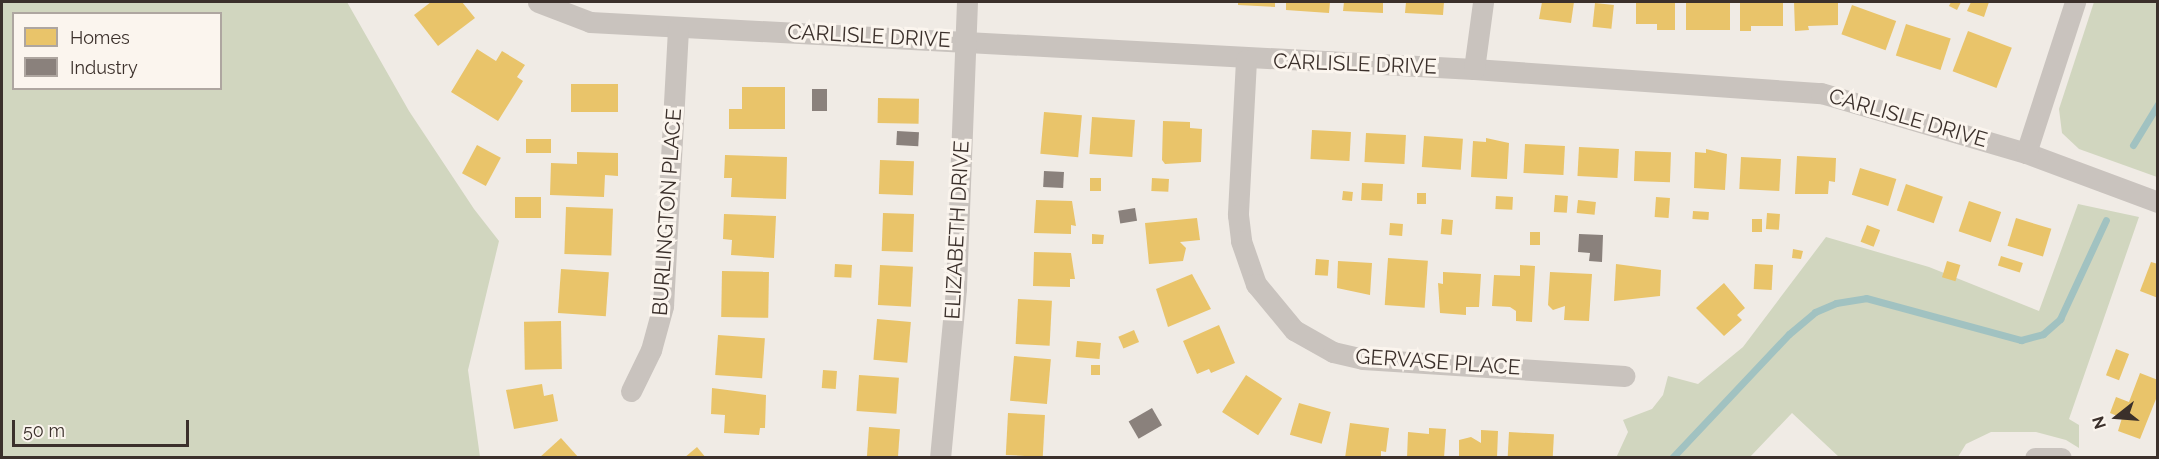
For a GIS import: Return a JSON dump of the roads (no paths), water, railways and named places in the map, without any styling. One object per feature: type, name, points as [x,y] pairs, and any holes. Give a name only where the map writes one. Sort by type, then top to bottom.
[{"type":"street","name":"CARLISLE DRIVE","points":[[538,2],[590,22],[965,41],[1246,60],[1473,69],[1821,93],[1851,99],[2026,153],[2157,202]]},
{"type":"street","name":"ELIZABETH DRIVE","points":[[940,458],[956,288],[967,2]]},
{"type":"street","points":[[1473,69],[1483,2]]},
{"type":"street","points":[[2026,153],[2075,2]]},
{"type":"street","name":"BURLINGTON PLACE","points":[[631,391],[651,351],[663,306],[678,27]]},
{"type":"street","name":"GERVASE PLACE","points":[[1246,60],[1238,215],[1241,242],[1256,284],[1294,330],[1326,349],[1363,359],[1624,376]]},
{"type":"street","points":[[2035,458],[2061,458]]},
{"type":"waterway","points":[[2133,145],[2158,104]]},
{"type":"waterway","points":[[1672,458],[1789,334],[1815,312],[1836,303],[1866,298],[2021,340],[2043,334],[2060,319],[2106,220]]}]
